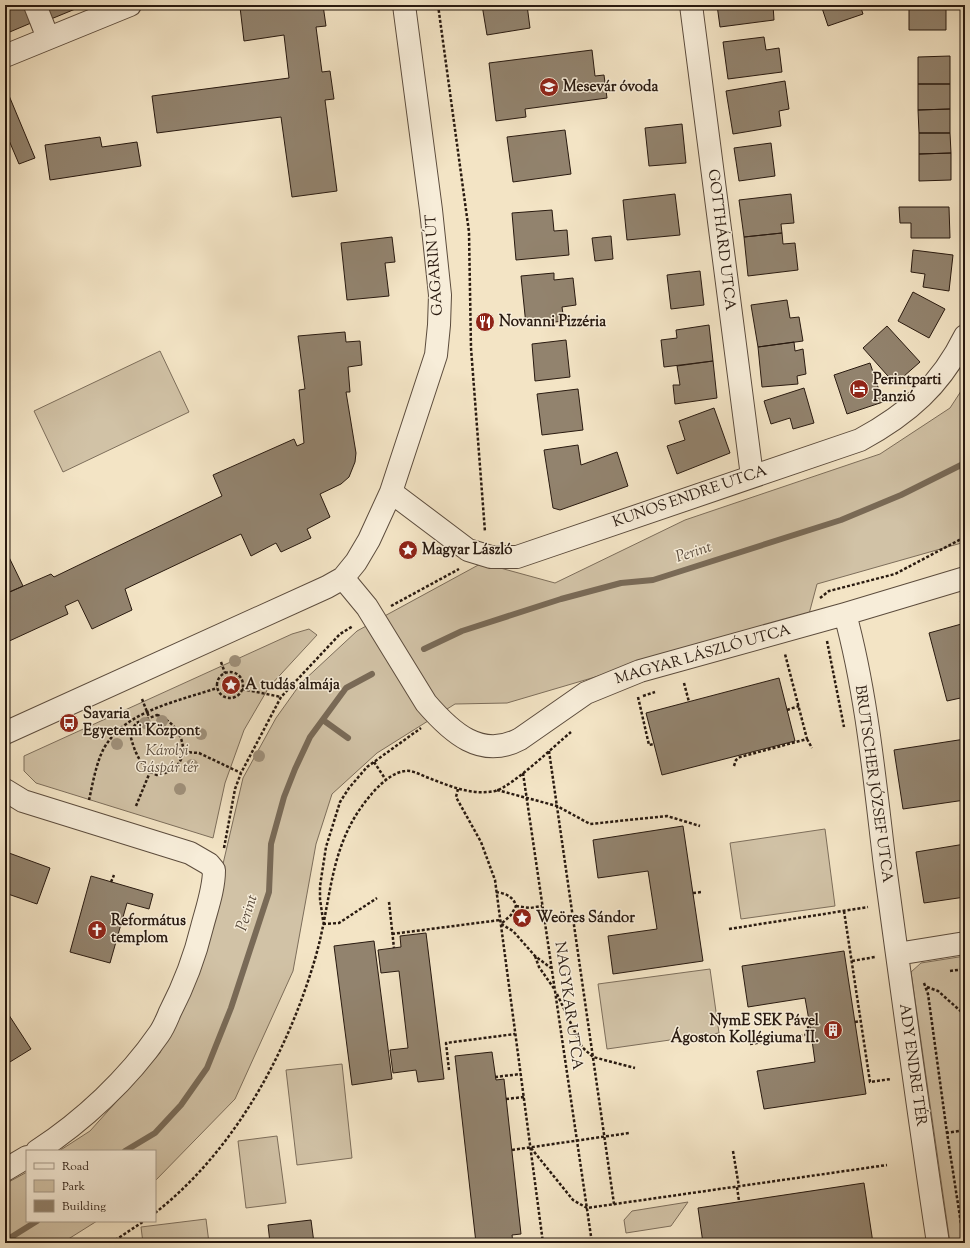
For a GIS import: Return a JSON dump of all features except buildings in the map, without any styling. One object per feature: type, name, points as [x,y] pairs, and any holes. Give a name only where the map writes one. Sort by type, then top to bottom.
[{"type":"street","points":[[35,5],[48,38]]},
{"type":"street","points":[[5,56],[130,5]]},
{"type":"street","name":"GAGARIN ÚT","points":[[343,578],[359,557],[391,492],[436,355],[440,295],[432,218],[404,5]]},
{"type":"street","name":"GOTTHÁRD UTCA","points":[[691,5],[752,476]]},
{"type":"street","name":"KUNOS ENDRE UTCA","points":[[391,492],[468,550],[491,557],[517,556],[860,440],[887,425],[910,408],[934,385],[954,359],[965,336]]},
{"type":"street","points":[[5,733],[327,587],[343,578]]},
{"type":"street","name":"MAGYAR LÁSZLÓ UTCA","points":[[343,578],[367,607],[385,638],[432,709],[454,730],[472,742],[489,747],[502,747],[524,736],[586,693],[640,671],[844,614],[963,588]]},
{"type":"street","name":"BRUTSCHER JÓZSEF UTCA","points":[[844,614],[853,646],[867,732],[897,954]]},
{"type":"street","points":[[5,790],[23,801],[190,853],[209,864],[214,870],[211,892],[197,947],[179,994],[160,1033],[133,1068],[106,1094],[60,1136],[38,1150]]},
{"type":"street","points":[[897,954],[965,943]]},
{"type":"street","name":"ADY ENDRE TÉR","points":[[897,954],[919,1121],[938,1243]]},
{"type":"street","points":[[5,1170],[26,1158]]},
{"type":"path","points":[[819,600],[822,595],[829,591],[895,574],[965,537]]},
{"type":"path","points":[[963,588],[965,614]]},
{"type":"path","points":[[229,819],[235,789],[241,773],[281,697],[340,634],[351,627]]},
{"type":"path","points":[[819,644],[827,642],[844,730]]},
{"type":"path","points":[[778,656],[792,652]]},
{"type":"path","points":[[785,654],[808,739],[812,748]]},
{"type":"path","points":[[221,662],[226,673]]},
{"type":"path","points":[[233,672],[239,676],[243,682],[242,689],[238,695],[232,698],[224,697],[217,688],[220,678],[226,673],[233,672]]},
{"type":"path","points":[[679,684],[691,681]]},
{"type":"path","points":[[684,683],[689,702]]},
{"type":"path","points":[[86,821],[94,777],[107,743],[126,725],[147,711],[217,688]]},
{"type":"path","points":[[242,689],[281,697]]},
{"type":"path","points":[[633,699],[659,690]]},
{"type":"path","points":[[638,697],[649,745],[654,744]]},
{"type":"path","points":[[142,699],[149,717]]},
{"type":"path","points":[[787,710],[799,706]]},
{"type":"path","points":[[323,924],[320,886],[330,833],[343,795],[367,767],[432,709]]},
{"type":"path","points":[[157,714],[171,722],[181,740],[184,752],[182,759],[169,772],[157,775],[144,767],[133,748],[130,734],[136,724],[157,714]]},
{"type":"path","points":[[156,1212],[185,1186],[233,1131],[263,1081],[300,1002],[315,958],[332,874],[340,844],[350,823],[362,806],[386,780],[400,772],[410,771],[458,789],[482,793],[503,788],[572,732]]},
{"type":"path","points":[[734,766],[736,760],[740,757],[808,739]]},
{"type":"path","points":[[549,750],[614,1204]]},
{"type":"path","points":[[184,752],[199,753],[241,773]]},
{"type":"path","points":[[374,762],[386,780]]},
{"type":"path","points":[[136,806],[150,772]]},
{"type":"path","name":"NAGYKAR UTCA","points":[[523,773],[525,798],[552,968],[592,1243]]},
{"type":"path","points":[[458,789],[456,797],[486,854],[493,874],[501,924],[543,1243]]},
{"type":"path","points":[[497,790],[557,806],[590,824],[667,816],[700,826]]},
{"type":"path","points":[[112,882],[114,875]]},
{"type":"path","points":[[496,892],[505,894],[512,899],[516,906]]},
{"type":"path","points":[[693,893],[702,892]]},
{"type":"path","points":[[323,924],[339,923],[376,898]]},
{"type":"path","points":[[389,902],[394,948]]},
{"type":"path","points":[[516,906],[530,908],[542,906]]},
{"type":"path","points":[[501,924],[511,915],[516,906]]},
{"type":"path","points":[[729,929],[868,907]]},
{"type":"path","points":[[844,911],[870,1082],[891,1078]]},
{"type":"path","points":[[392,934],[500,920]]},
{"type":"path","points":[[501,924],[513,931],[535,956],[552,968]]},
{"type":"path","points":[[535,956],[539,967],[555,991],[582,1047],[593,1057],[635,1068]]},
{"type":"path","points":[[852,961],[875,957]]},
{"type":"path","points":[[950,971],[965,969]]},
{"type":"path","points":[[920,981],[927,987],[938,991],[965,1012]]},
{"type":"path","points":[[927,987],[946,1133],[964,1243]]},
{"type":"path","points":[[960,1009],[965,1015]]},
{"type":"path","points":[[855,1022],[861,1021]]},
{"type":"path","points":[[750,1044],[810,1034],[808,1026],[810,1026]]},
{"type":"path","points":[[449,1070],[446,1043],[515,1034]]},
{"type":"path","points":[[495,1077],[521,1074]]},
{"type":"path","points":[[506,1099],[524,1097]]},
{"type":"path","points":[[940,1135],[965,1130]]},
{"type":"path","points":[[512,1150],[629,1133]]},
{"type":"path","points":[[531,1148],[573,1200],[587,1208],[887,1165]]},
{"type":"path","points":[[733,1151],[739,1202]]},
{"type":"path","points":[[111,1243],[142,1222]]},
{"type":"green space","points":[[160,351],[189,412],[63,472],[34,411]]},
{"type":"green space","points":[[965,385],[965,542],[817,584],[809,614],[507,703],[455,704],[377,753],[332,794],[316,844],[293,971],[235,1099],[156,1180],[156,1150],[61,1150],[90,1131],[160,1053],[206,937],[243,778],[276,718],[301,683],[357,631],[482,563],[555,583],[685,520],[880,454],[950,408]]},
{"type":"green space","name":"Károlyi Gáspár tér","points":[[309,629],[317,635],[269,687],[244,730],[225,783],[213,838],[36,783],[24,771],[24,756],[292,634]]},
{"type":"green space","points":[[825,829],[835,906],[741,919],[730,843]]},
{"type":"green space","points":[[965,956],[965,1243],[950,1243],[911,972],[921,963]]},
{"type":"green space","points":[[710,969],[719,1033],[607,1049],[598,984]]},
{"type":"green space","points":[[342,1064],[352,1158],[297,1165],[286,1070]]},
{"type":"green space","points":[[277,1136],[286,1203],[246,1208],[238,1141]]},
{"type":"green space","points":[[26,1173],[26,1222],[95,1222],[62,1243],[5,1243],[5,1184]]},
{"type":"green space","points":[[688,1202],[671,1226],[626,1233],[624,1220],[632,1211]]},
{"type":"green space","points":[[206,1219],[209,1243],[143,1243],[141,1227]]},
{"type":"waterway","name":"Perint","points":[[424,649],[462,631],[561,599],[621,583],[653,580],[841,520],[901,495],[965,463]]},
{"type":"waterway","name":"Perint","points":[[127,1150],[155,1133],[181,1105],[207,1068],[231,1008],[269,892],[271,844],[284,797],[295,769],[310,737],[346,688],[372,674]]},
{"type":"waterway","points":[[323,720],[348,738]]},
{"type":"waterway","name":"Perint","points":[[5,1241],[35,1222]]},
{"type":"place","name":"Mesevár óvoda","points":[[549,87]]},
{"type":"place","name":"Novanni Pizzéria","points":[[485,322]]},
{"type":"place","name":"Perintparti Panzió","points":[[859,389]]},
{"type":"place","name":"Magyar László","points":[[408,550]]},
{"type":"place","name":"A tudás almája","points":[[231,685]]},
{"type":"place","name":"Savaria Egyetemi Központ","points":[[69,723]]},
{"type":"place","name":"Weöres Sándor","points":[[522,918]]},
{"type":"place","name":"Református templom","points":[[97,930]]},
{"type":"place","name":"NymE SEK Pável Ágoston Kollégiuma II.","points":[[833,1030]]}]
